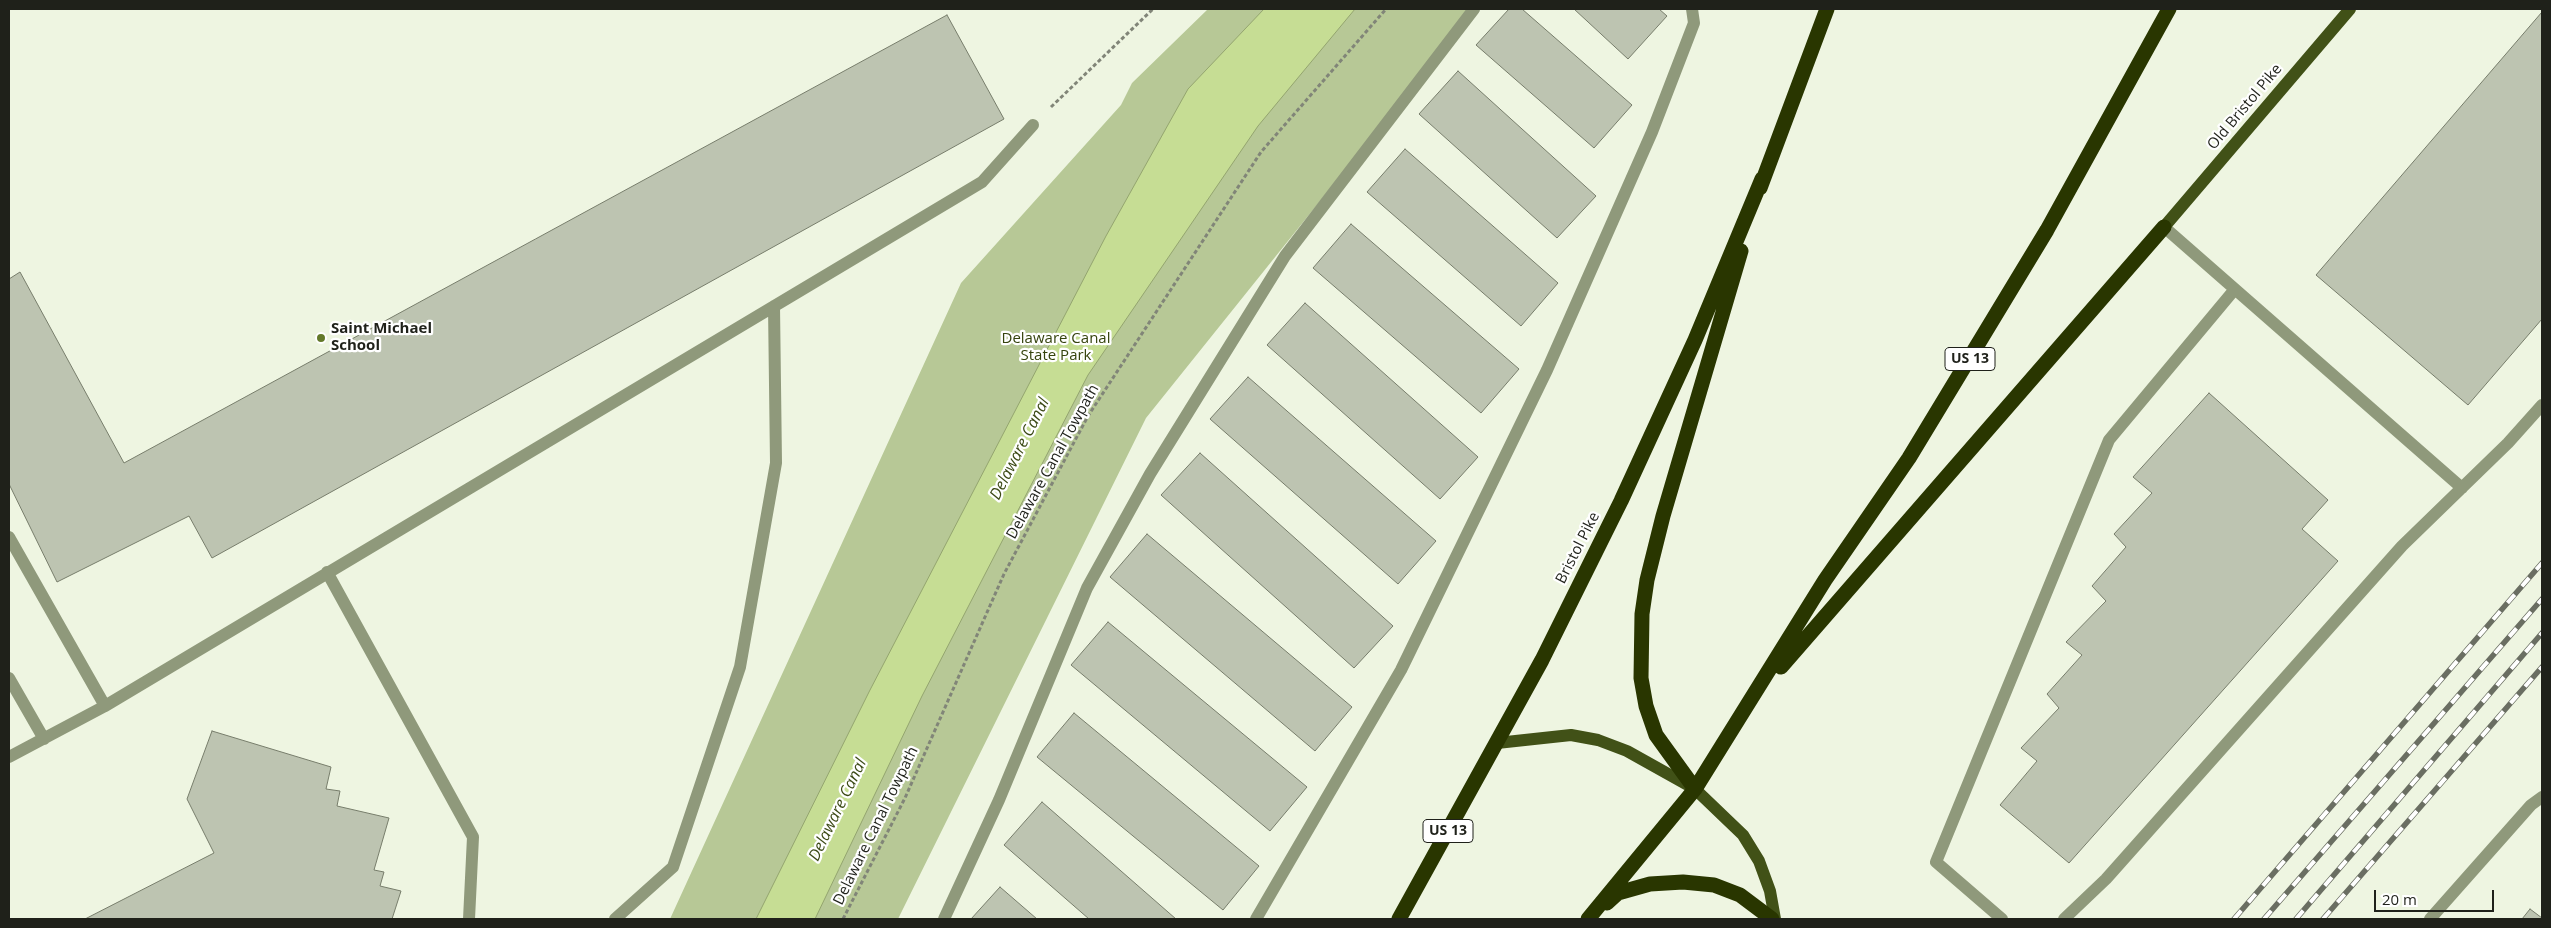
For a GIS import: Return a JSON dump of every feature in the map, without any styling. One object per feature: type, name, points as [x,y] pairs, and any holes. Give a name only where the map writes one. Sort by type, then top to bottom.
[{"type":"highway","name":"US 13","points":[[1762,179],[1826,9]]},
{"type":"highway","name":"US 13","points":[[1588,919],[1695,789],[1754,698],[1825,580],[1909,458],[1980,343],[2115,110],[2170,9]]},
{"type":"highway","name":"Bristol Pike","points":[[1399,919],[1542,660],[1621,502],[1695,340],[1762,179]]},
{"type":"highway","points":[[1695,789],[1656,734],[1646,706],[1641,678],[1642,614],[1647,580],[1661,524],[1762,179]]},
{"type":"highway","points":[[1754,698],[2164,227]]},
{"type":"highway","points":[[1588,919],[1618,893],[1650,884],[1683,882],[1714,885],[1740,895],[1773,919]]},
{"type":"main road","name":"Old Bristol Pike","points":[[2164,227],[2350,9]]},
{"type":"main road","points":[[1497,743],[1571,735],[1598,740],[1628,750],[1695,789],[1732,823],[1759,861],[1770,891],[1773,919]]},
{"type":"street","points":[[944,919],[999,800],[1087,588],[1150,474],[1285,256],[1474,9]]},
{"type":"street","points":[[1256,919],[1401,670],[1547,370],[1652,132],[1694,23],[1692,9]]},
{"type":"street","points":[[9,757],[104,706],[982,182],[1033,125]]},
{"type":"street","points":[[2164,227],[2462,488]]},
{"type":"street","points":[[2002,919],[1936,862],[2109,440],[2235,289]]},
{"type":"street","points":[[616,919],[673,867],[740,667],[776,463],[774,306]]},
{"type":"street","points":[[2064,919],[2106,879],[2402,546],[2508,443],[2542,405]]},
{"type":"street","points":[[9,537],[104,706]]},
{"type":"street","points":[[327,572],[474,837],[469,919]]},
{"type":"street","points":[[9,678],[44,738]]},
{"type":"street","points":[[2430,919],[2531,805],[2542,797]]},
{"type":"path","points":[[1033,125],[1153,9]]},
{"type":"path","name":"Delaware Canal Towpath","points":[[843,919],[905,798],[1004,574],[1088,416],[1261,152],[1386,9]]},
{"type":"green space","name":"Delaware Canal State Park","points":[[1208,9],[1474,9],[1146,418],[898,919],[670,919],[961,283],[1121,105],[1132,83]]},
{"type":"water","name":"Delaware Canal","points":[[1264,9],[1355,9],[1258,126],[1088,375],[922,696],[815,919],[756,919],[870,690],[1106,236],[1188,89]]},
{"type":"building","points":[[1509,9],[1522,9],[1632,105],[1594,148],[1476,45]]},
{"type":"building","points":[[1574,9],[1659,9],[1667,16],[1628,59]]},
{"type":"building","points":[[2542,12],[2542,319],[2468,405],[2316,275]]},
{"type":"building","points":[[947,15],[1004,119],[212,558],[189,516],[57,582],[9,484],[9,279],[20,272],[124,463]]},
{"type":"building","points":[[1458,71],[1596,196],[1557,238],[1419,114]]},
{"type":"building","points":[[1405,149],[1558,283],[1521,326],[1367,192]]},
{"type":"building","points":[[1351,224],[1519,369],[1481,413],[1313,268]]},
{"type":"building","points":[[1305,303],[1478,457],[1440,499],[1267,345]]},
{"type":"building","points":[[1248,377],[1436,541],[1398,584],[1210,419]]},
{"type":"building","points":[[2209,393],[2328,500],[2302,529],[2338,561],[2069,863],[2000,805],[2037,761],[2021,748],[2059,708],[2047,694],[2082,655],[2066,642],[2106,601],[2092,586],[2126,547],[2114,534],[2152,493],[2133,477]]},
{"type":"building","points":[[1200,453],[1393,626],[1354,668],[1161,495]]},
{"type":"building","points":[[1147,534],[1352,707],[1315,751],[1110,577]]},
{"type":"building","points":[[1108,622],[1307,787],[1270,831],[1071,665]]},
{"type":"building","points":[[1074,713],[1259,866],[1223,910],[1037,757]]},
{"type":"building","points":[[212,731],[331,767],[326,789],[340,791],[337,806],[389,818],[374,870],[384,872],[380,886],[401,891],[392,919],[85,919],[214,853],[187,799]]},
{"type":"building","points":[[1042,802],[1176,919],[1089,919],[1004,845]]},
{"type":"building","points":[[1000,887],[1037,919],[971,919]]},
{"type":"building","points":[[2530,909],[2542,918],[2542,919],[2522,919]]},
{"type":"railway","points":[[2234,919],[2542,563]]},
{"type":"railway","points":[[2264,919],[2542,599]]},
{"type":"railway","points":[[2296,919],[2542,633]]},
{"type":"railway","points":[[2323,919],[2542,667]]},
{"type":"place","name":"Saint Michael School","points":[[321,338]]}]
